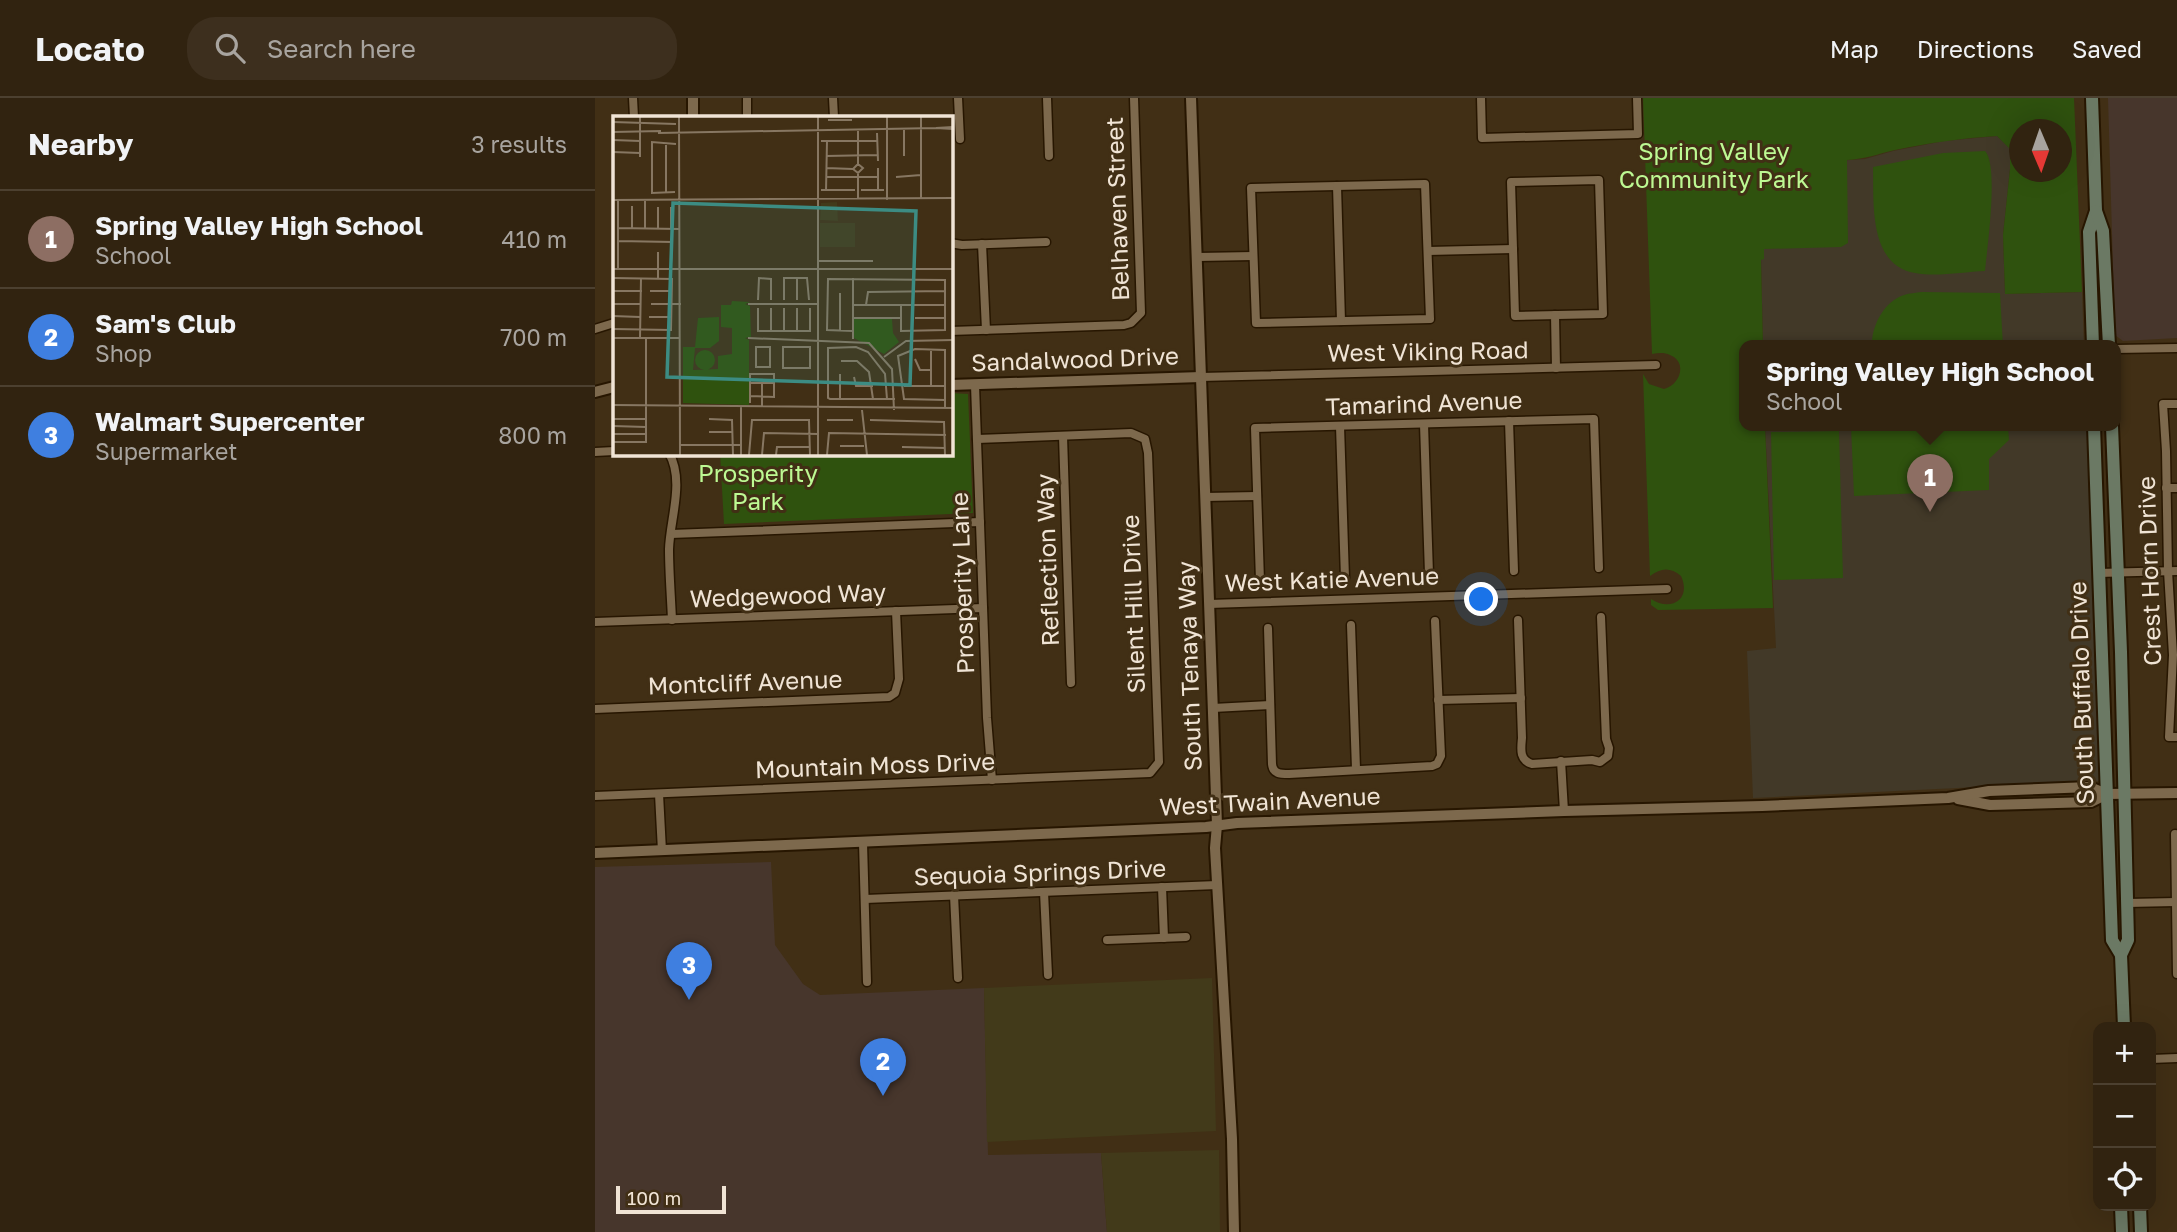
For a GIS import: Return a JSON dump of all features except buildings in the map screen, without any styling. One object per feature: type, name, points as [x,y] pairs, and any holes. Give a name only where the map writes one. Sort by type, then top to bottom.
[{"type":"main road","points":[[2092,98],[2096,211],[2103,231],[2109,340]]},
{"type":"main road","points":[[2093,340],[2089,232],[2096,211]]},
{"type":"main road","name":"South Buffalo Drive","points":[[2094,431],[2112,940],[2121,955]]},
{"type":"main road","name":"South Buffalo Drive","points":[[2112,431],[2128,940],[2121,955],[2124,1022]]},
{"type":"main road","points":[[2121,1211],[2122,1232]]},
{"type":"main road","points":[[2140,1211],[2141,1232]]},
{"type":"street","points":[[633,98],[634,116]]},
{"type":"street","points":[[692,98],[694,116]]},
{"type":"street","points":[[747,98],[747,116]]},
{"type":"street","points":[[833,98],[834,116]]},
{"type":"street","points":[[958,98],[960,139]]},
{"type":"street","points":[[1047,98],[1049,156]]},
{"type":"street","name":"Belhaven Street","points":[[986,330],[1124,325],[1131,323],[1141,313],[1133,98]]},
{"type":"street","name":"South Tenaya Way","points":[[1191,98],[1217,825],[1215,848],[1234,1232]]},
{"type":"street","points":[[1481,98],[1482,138],[1638,134],[1637,98]]},
{"type":"street","points":[[1599,180],[1603,314],[1515,316],[1513,249],[1511,182],[1599,180]]},
{"type":"street","points":[[1425,184],[1430,319],[1256,323],[1251,188],[1337,186],[1425,184]]},
{"type":"street","points":[[1337,186],[1341,321]]},
{"type":"street","points":[[952,243],[1046,242]]},
{"type":"street","points":[[952,331],[986,330],[982,244]]},
{"type":"street","points":[[1427,251],[1513,249]]},
{"type":"street","points":[[1198,257],[1253,256]]},
{"type":"street","points":[[1555,315],[1556,368]]},
{"type":"street","points":[[595,328],[613,323]]},
{"type":"street","points":[[2121,349],[2177,348]]},
{"type":"street","name":"West Viking Road","points":[[1202,377],[1656,365]]},
{"type":"street","name":"Sandalwood Drive","points":[[952,384],[1202,377]]},
{"type":"street","name":"Prosperity Lane","points":[[975,385],[986,718],[992,780]]},
{"type":"street","points":[[595,392],[613,387]]},
{"type":"street","name":"Crest Horn Drive","points":[[2173,737],[2175,655],[2163,404],[2177,404]]},
{"type":"street","name":"Tamarind Avenue","points":[[1257,496],[1255,428],[1594,419],[1599,568]]},
{"type":"street","points":[[1509,421],[1514,571]]},
{"type":"street","points":[[1424,424],[1429,574]]},
{"type":"street","points":[[1340,426],[1345,578]]},
{"type":"street","name":"Silent Hill Drive","points":[[1063,436],[1131,433],[1145,439],[1148,453],[1159,762],[1155,768]]},
{"type":"street","points":[[977,439],[1063,436]]},
{"type":"street","name":"Reflection Way","points":[[1063,436],[1071,683]]},
{"type":"street","points":[[595,452],[613,451]]},
{"type":"street","points":[[670,455],[676,466],[676,491],[669,548],[673,620]]},
{"type":"street","points":[[2166,488],[2177,488]]},
{"type":"street","points":[[1205,497],[1257,496],[1260,580]]},
{"type":"street","points":[[671,534],[980,522]]},
{"type":"street","points":[[2098,573],[2172,571]]},
{"type":"street","name":"West Katie Avenue","points":[[1209,604],[1667,589]]},
{"type":"street","name":"Wedgewood Way","points":[[595,622],[983,608]]},
{"type":"street","name":"Montcliff Avenue","points":[[595,709],[889,697],[895,693],[899,679],[896,611]]},
{"type":"street","points":[[1518,620],[1521,752],[1527,762],[1538,764],[1561,761],[1600,762],[1609,752],[1606,739],[1601,617]]},
{"type":"street","points":[[1268,628],[1272,769],[1279,774],[1437,764],[1441,756],[1435,621]]},
{"type":"street","points":[[1352,625],[1356,769]]},
{"type":"street","points":[[1438,700],[1521,698]]},
{"type":"street","points":[[1213,708],[1270,705]]},
{"type":"street","points":[[1561,761],[1564,811]]},
{"type":"street","name":"Mountain Moss Drive","points":[[595,796],[1143,774],[1150,773],[1155,768]]},
{"type":"street","name":"West Twain Avenue","points":[[595,853],[863,843],[1237,823],[1564,811],[1948,798],[1990,805],[2091,802],[2107,794],[2177,793]]},
{"type":"street","points":[[659,794],[662,851]]},
{"type":"street","points":[[2175,834],[2177,974]]},
{"type":"street","points":[[863,843],[867,982]]},
{"type":"street","name":"Sequoia Springs Drive","points":[[865,899],[1217,885]]},
{"type":"street","points":[[1162,887],[1164,938]]},
{"type":"street","points":[[1044,892],[1048,975]]},
{"type":"street","points":[[954,895],[958,978]]},
{"type":"street","points":[[2127,904],[2175,902]]},
{"type":"street","points":[[1107,940],[1186,937]]},
{"type":"street","points":[[2156,1059],[2177,1058]]},
{"type":"shaded area","points":[[2108,98],[2177,98],[2177,338],[2123,341],[2115,335]]},
{"type":"shaded area","points":[[1997,136],[2009,147],[2009,178],[2003,235],[2005,294],[2082,292],[2084,340],[1763,340],[1761,259],[1764,259],[1764,233],[1834,161],[1865,159],[1944,141]]},
{"type":"shaded area","points":[[1765,431],[2087,431],[2101,781],[1753,798],[1747,651],[1776,648]]},
{"type":"shaded area","points":[[771,862],[775,945],[803,984],[820,995],[984,988],[988,1155],[1101,1153],[1107,1232],[595,1232],[595,867]]},
{"type":"green space","name":"Spring Valley Community Park","points":[[1643,98],[2074,98],[2082,292],[2005,294],[2003,235],[2009,178],[2009,182],[2072,182],[2072,119],[2009,119],[2009,148],[1997,136],[1933,143],[1847,160],[1848,243],[1841,247],[1764,249],[1764,259],[1761,260],[1763,340],[1739,340],[1739,431],[1765,431],[1773,608],[1658,610],[1651,605],[1651,599],[1658,603],[1672,604],[1684,592],[1681,576],[1673,571],[1662,570],[1650,576],[1643,374],[1649,384],[1664,389],[1670,387],[1678,378],[1680,368],[1676,358],[1652,354]]},
{"type":"green space","points":[[1985,151],[1989,159],[1992,189],[1985,271],[1932,275],[1900,268],[1889,258],[1881,245],[1874,214],[1873,167],[1943,153]]},
{"type":"green space","points":[[1922,292],[2000,293],[2003,340],[1872,340],[1875,327],[1886,307],[1904,295]]},
{"type":"green space","name":"Prosperity Park","points":[[952,393],[968,394],[973,513],[724,524],[720,455],[952,455]]},
{"type":"green space","points":[[1839,431],[1843,578],[1774,580],[1771,432]]},
{"type":"green space","points":[[1851,431],[2008,431],[2009,440],[1989,459],[1989,490],[1854,496]]},
{"type":"sand","points":[[1212,978],[1216,1131],[987,1142],[984,988]]},
{"type":"sand","points":[[1219,1150],[1220,1232],[1107,1232],[1101,1153]]},
{"type":"place","name":"Spring Valley High School","points":[[1930,512]]},
{"type":"place","name":"Walmart Supercenter","points":[[689,1000]]},
{"type":"place","name":"Sam's Club","points":[[883,1096]]}]
